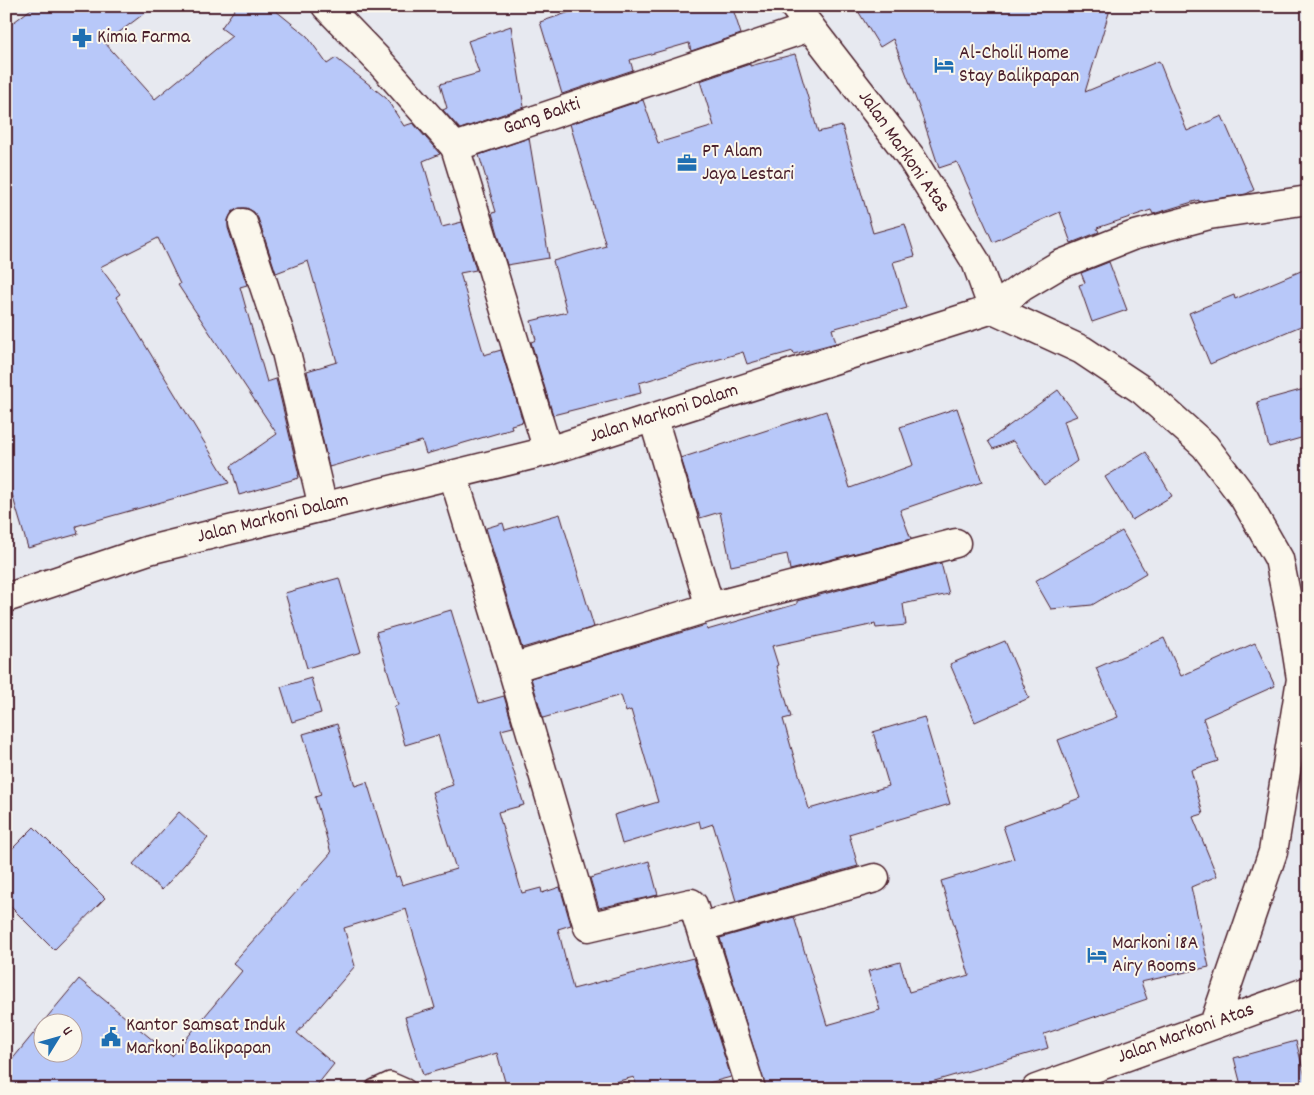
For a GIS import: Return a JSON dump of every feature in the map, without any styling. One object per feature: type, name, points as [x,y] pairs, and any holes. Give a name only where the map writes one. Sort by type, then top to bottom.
[{"type":"street","points":[[326,6],[379,61],[455,147],[548,451]]},
{"type":"street","name":"Gang Bakti","points":[[455,147],[802,16]]},
{"type":"street","name":"Jalan Markoni Atas","points":[[802,16],[910,156],[976,262],[993,309]]},
{"type":"street","name":"Jalan Markoni Dalam","points":[[6,598],[149,550],[548,451],[993,309],[1022,287],[1059,265],[1132,236],[1209,215],[1308,200]]},
{"type":"street","points":[[243,223],[286,352],[324,507]]},
{"type":"street","points":[[993,309],[1082,350],[1149,396],[1205,446],[1244,498],[1279,559],[1301,679],[1273,852],[1214,1024]]},
{"type":"street","points":[[652,418],[710,607]]},
{"type":"street","points":[[452,475],[512,668],[588,927],[691,903],[695,908],[751,1089]]},
{"type":"street","points":[[512,668],[710,607],[956,542]]},
{"type":"street","points":[[701,927],[875,878]]},
{"type":"street","name":"Jalan Markoni Atas","points":[[1036,1089],[1308,991]]},
{"type":"lane","points":[[375,1089],[390,1082],[406,1089]]},
{"type":"building","points":[[35,6],[154,6],[105,43],[155,99],[232,36],[221,28],[237,6],[270,6],[307,36],[327,64],[336,58],[386,98],[404,126],[413,123],[440,154],[423,161],[442,227],[462,222],[476,270],[460,273],[484,355],[501,350],[523,422],[511,425],[512,429],[426,454],[422,441],[329,467],[307,371],[337,362],[308,261],[276,273],[258,218],[254,212],[247,208],[239,208],[232,212],[228,220],[228,228],[247,285],[240,287],[267,382],[276,379],[299,478],[239,495],[231,466],[277,434],[178,285],[180,284],[158,238],[100,267],[120,294],[116,297],[229,483],[76,526],[78,534],[28,548],[6,474],[6,28]]},
{"type":"building","points":[[588,6],[732,6],[741,34],[691,51],[689,43],[630,60],[633,70],[562,94],[540,22]]},
{"type":"building","points":[[855,6],[1111,6],[1085,92],[1159,61],[1187,131],[1222,116],[1254,190],[1246,194],[1199,202],[1199,200],[1153,214],[1151,210],[1097,228],[1099,232],[1071,243],[1060,212],[993,242],[957,162],[939,168],[920,110],[893,39],[880,47]]},
{"type":"building","points":[[511,26],[524,107],[460,129],[443,110],[447,108],[440,84],[479,73],[468,41]]},
{"type":"building","points":[[795,54],[818,132],[842,126],[873,233],[905,224],[915,256],[893,262],[907,308],[832,329],[836,343],[794,354],[793,351],[747,364],[743,352],[639,383],[641,393],[553,415],[531,342],[536,340],[531,321],[567,312],[553,261],[606,246],[570,124],[643,100],[658,143],[714,126],[700,81],[750,64],[750,66]]},
{"type":"building","points":[[529,138],[549,258],[507,265],[492,213],[496,212],[479,155]]},
{"type":"building","points":[[1109,262],[1127,310],[1092,322],[1079,285],[1085,283],[1081,273]]},
{"type":"building","points":[[1308,268],[1308,323],[1210,364],[1189,313],[1234,295],[1235,299]]},
{"type":"building","points":[[1308,388],[1308,436],[1269,447],[1257,402]]},
{"type":"building","points":[[1058,390],[1077,416],[1064,421],[1077,461],[1044,485],[1013,441],[993,449],[988,441]]},
{"type":"building","points":[[957,408],[982,482],[900,510],[911,539],[790,570],[787,554],[731,566],[720,512],[700,518],[681,458],[826,411],[850,488],[913,465],[900,427]]},
{"type":"building","points":[[1146,452],[1172,496],[1132,520],[1105,477]]},
{"type":"building","points":[[560,514],[594,627],[522,648],[486,528],[503,523],[505,530]]},
{"type":"building","points":[[1122,531],[1146,573],[1092,605],[1051,609],[1035,581]]},
{"type":"building","points":[[941,563],[949,594],[903,604],[906,625],[876,628],[875,624],[772,646],[791,717],[783,719],[809,809],[889,786],[873,732],[924,717],[950,804],[849,834],[858,866],[736,901],[713,824],[701,828],[699,821],[622,844],[614,815],[658,802],[631,710],[626,712],[621,695],[543,718],[531,678],[706,625],[707,630],[797,604],[797,601]]},
{"type":"building","points":[[339,578],[361,652],[307,668],[285,593]]},
{"type":"building","points":[[451,610],[479,703],[504,696],[513,727],[501,730],[524,805],[498,812],[522,893],[541,888],[542,893],[560,887],[571,925],[558,929],[573,989],[693,958],[731,1077],[686,1089],[637,1089],[634,1077],[588,1089],[507,1089],[497,1053],[423,1075],[405,1017],[435,1008],[406,909],[344,928],[355,966],[297,1033],[334,1064],[314,1089],[6,1089],[6,1067],[32,1035],[32,1062],[82,1062],[82,1012],[51,1012],[79,979],[172,1056],[242,971],[233,963],[331,853],[315,797],[321,795],[303,734],[337,724],[355,786],[367,782],[396,877],[399,876],[402,885],[456,869],[432,792],[453,785],[438,735],[405,745],[394,707],[398,705],[376,632]]},
{"type":"building","points":[[1164,638],[1181,676],[1255,643],[1275,686],[1203,718],[1218,761],[1191,770],[1203,814],[1193,817],[1217,876],[1191,887],[1209,967],[1141,982],[1147,999],[1044,1034],[1048,1048],[907,1089],[766,1089],[720,938],[794,917],[827,1025],[880,1010],[868,971],[900,962],[909,992],[969,975],[941,881],[1014,859],[1003,826],[1080,798],[1058,740],[1118,717],[1096,668]]},
{"type":"building","points":[[1005,641],[1029,698],[975,722],[950,664]]},
{"type":"building","points":[[311,678],[321,713],[292,722],[281,687]]},
{"type":"building","points":[[179,812],[208,838],[162,890],[133,864]]},
{"type":"building","points":[[34,827],[105,898],[54,950],[6,902],[6,855]]},
{"type":"building","points":[[649,861],[658,895],[599,908],[590,878]]},
{"type":"building","points":[[1296,1041],[1308,1089],[1242,1089],[1234,1058]]},
{"type":"place","name":"Kimia Farma","points":[[82,38]]},
{"type":"place","name":"Al-Cholil Home Stay Balikpapan","points":[[944,65]]},
{"type":"place","name":"PT Alam Jaya Lestari","points":[[687,163]]},
{"type":"place","name":"Markoni 18A Airy Rooms","points":[[1097,955]]},
{"type":"place","name":"Kantor Samsat Induk Markoni Balikpapan","points":[[111,1037]]}]
